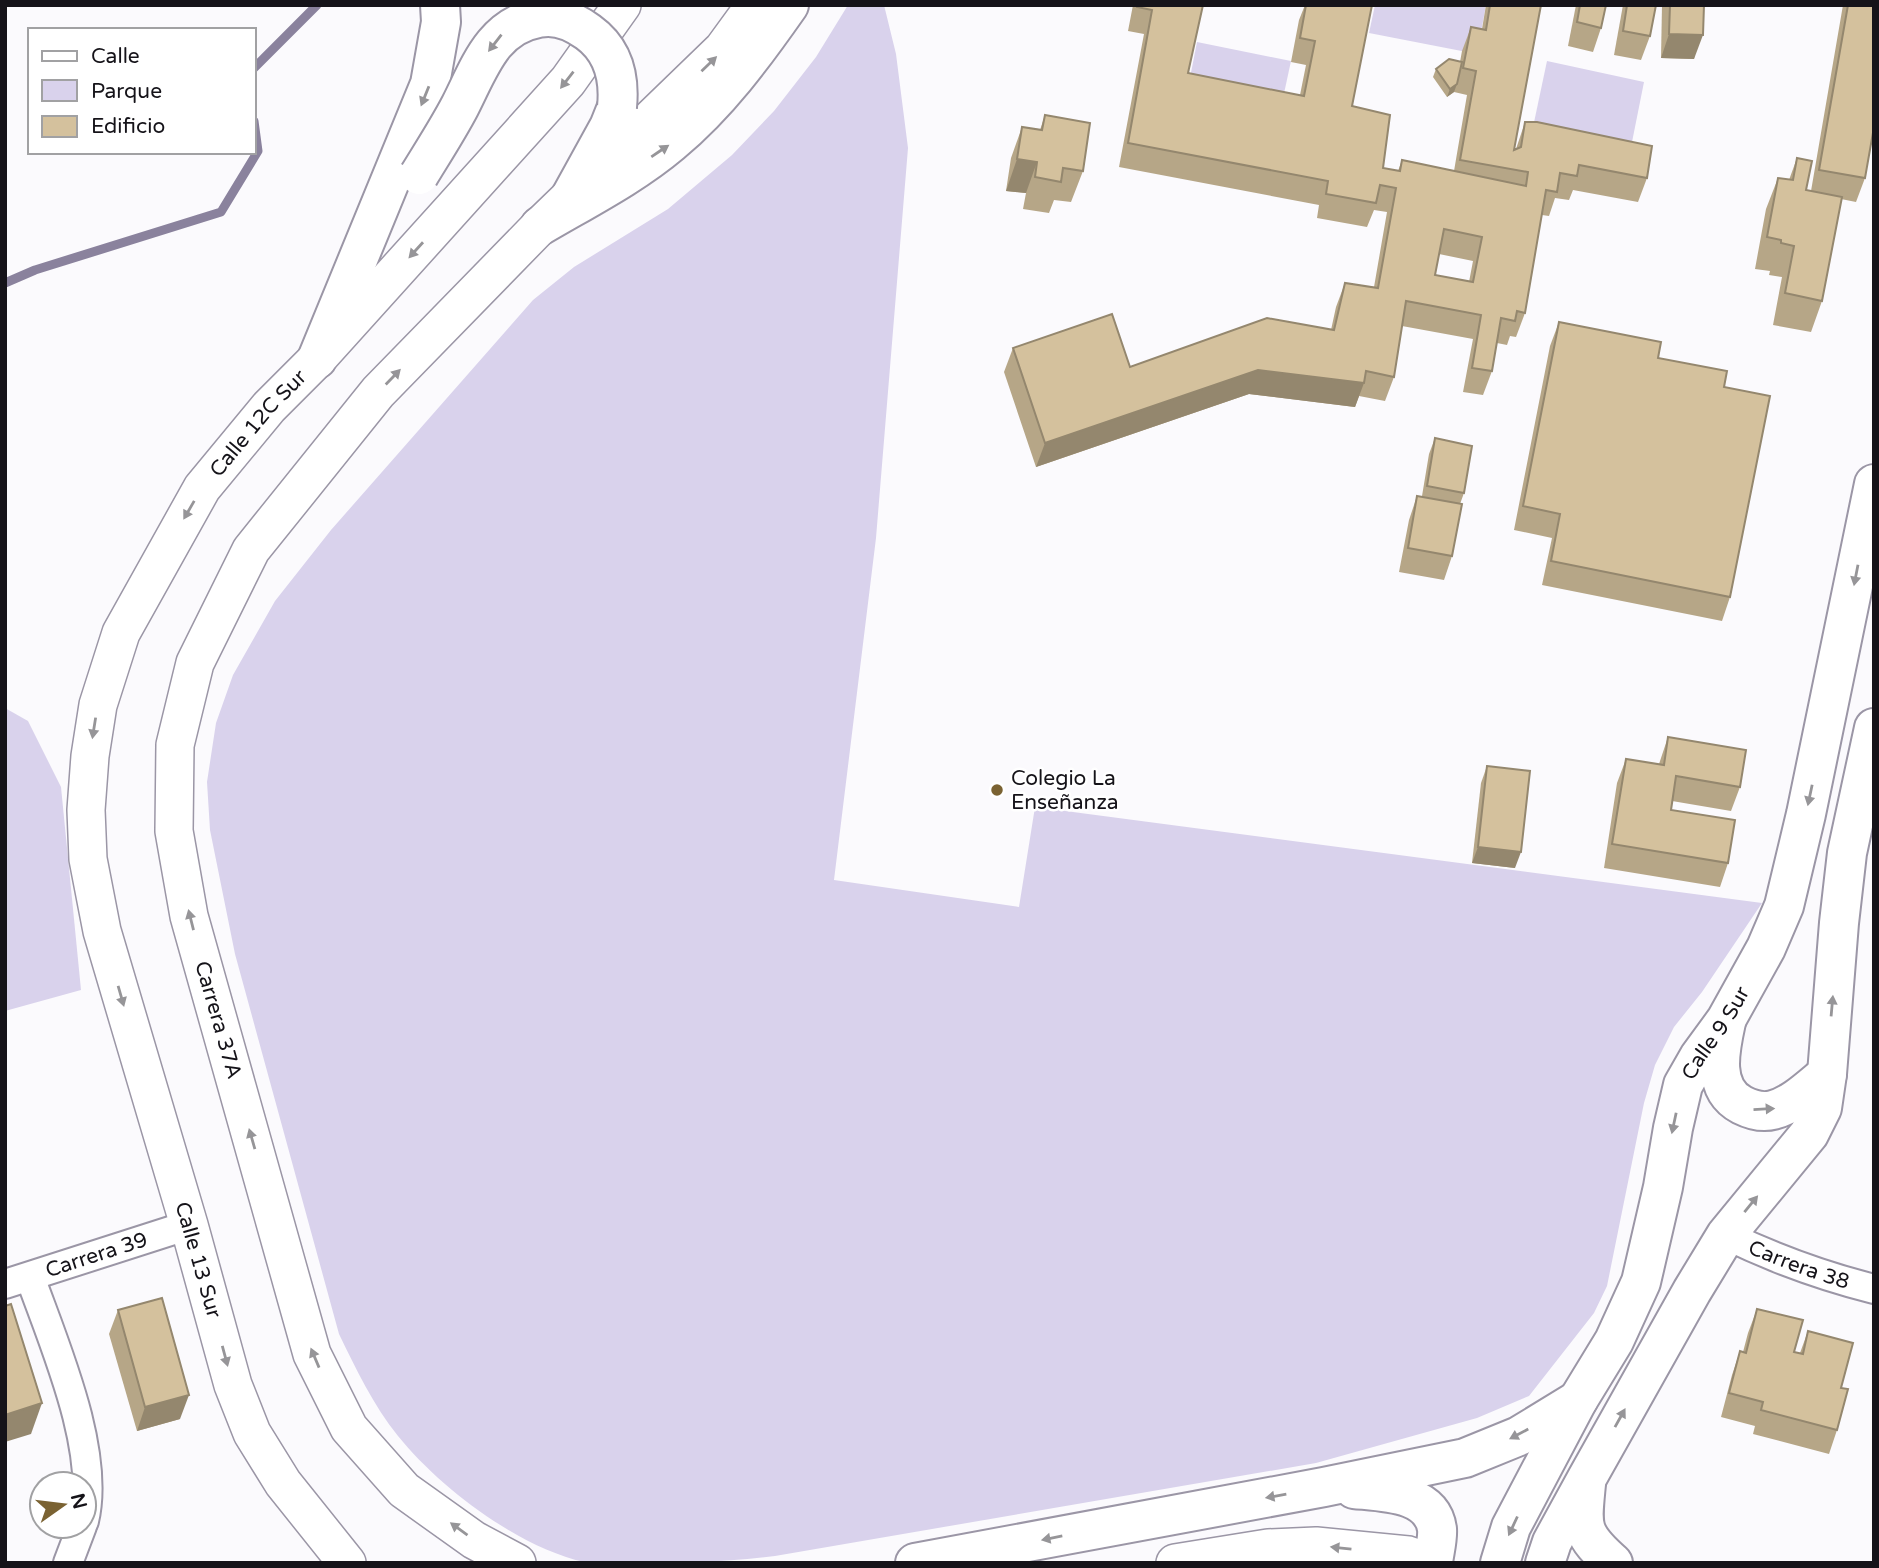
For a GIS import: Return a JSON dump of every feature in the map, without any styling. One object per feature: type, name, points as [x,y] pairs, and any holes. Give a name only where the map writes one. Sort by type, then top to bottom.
[{"type":"main road","points":[[317,359],[430,84],[441,22],[440,5]]},
{"type":"main road","points":[[540,226],[609,186],[669,145],[716,101],[789,5]]},
{"type":"main road","points":[[344,292],[419,175],[460,106],[483,59],[502,33],[524,20],[548,16],[571,21],[595,38],[611,59],[616,72],[619,91],[617,107],[571,196]]},
{"type":"main road","name":"Calle 9 Sur","points":[[1500,1563],[1511,1527],[1578,1400],[1614,1341],[1641,1282],[1683,1085],[1699,1057],[1726,1020],[1766,948],[1784,906],[1799,849],[1874,484]]},
{"type":"main road","points":[[1545,1563],[1552,1542],[1685,1302],[1727,1235],[1809,1134],[1822,1108],[1847,853],[1874,728]]},
{"type":"main road","points":[[1726,1020],[1720,1051],[1721,1079],[1734,1101],[1754,1111],[1774,1110],[1790,1102],[1827,1074]]},
{"type":"main road","points":[[915,1563],[1465,1458],[1519,1436],[1578,1400]]},
{"type":"main road","points":[[1587,1478],[1583,1517],[1586,1535],[1613,1563]]},
{"type":"main road","points":[[1324,1487],[1388,1492],[1420,1502],[1432,1516],[1437,1530],[1432,1563]]},
{"type":"street","name":"Calle 12C Sur","points":[[102,931],[88,859],[86,810],[90,756],[98,705],[121,633],[202,488],[269,407],[317,359],[568,81],[622,5]]},
{"type":"street","points":[[540,226],[723,49],[755,5]]},
{"type":"street","name":"Carrera 37A","points":[[517,1563],[474,1540],[404,1489],[349,1428],[313,1354],[189,916],[174,831],[175,745],[195,663],[251,550],[378,392],[540,226]]},
{"type":"street","name":"Calle 13 Sur","points":[[102,931],[233,1385],[252,1433],[283,1483],[346,1563]]},
{"type":"street","name":"Carrera 39","points":[[18,1281],[189,1226]]},
{"type":"street","name":"Carrera 38","points":[[1727,1235],[1758,1251],[1874,1289]]},
{"type":"street","points":[[18,1281],[54,1343],[78,1423],[87,1470]]},
{"type":"street","points":[[70,1560],[77,1540]]},
{"type":"street","points":[[1175,1563],[1268,1548],[1316,1546],[1409,1555],[1432,1563]]},
{"type":"green space","points":[[848,5],[884,5],[896,54],[908,148],[876,538],[834,880],[1019,907],[1035,807],[1762,903],[1702,992],[1674,1027],[1655,1065],[1644,1103],[1607,1286],[1594,1313],[1529,1396],[1477,1418],[1316,1463],[775,1556],[704,1562],[590,1563],[559,1554],[507,1529],[435,1476],[398,1436],[381,1412],[339,1334],[235,954],[210,830],[207,782],[216,723],[233,675],[275,601],[331,530],[533,300],[574,267],[668,209],[732,155],[774,111],[816,57]]},
{"type":"green space","points":[[1375,5],[1486,5],[1477,54],[1369,33]]},
{"type":"green space","points":[[1197,42],[1291,61],[1280,112],[1187,93]]},
{"type":"green space","points":[[1547,61],[1644,82],[1627,167],[1529,146]]},
{"type":"green space","points":[[5,708],[28,721],[61,787],[81,990],[5,1011]]},
{"type":"building","points":[[1203,5],[1188,73],[1304,96],[1315,41],[1300,38],[1306,5],[1372,5],[1352,106],[1390,115],[1383,168],[1400,171],[1402,160],[1526,186],[1528,172],[1460,160],[1476,71],[1463,68],[1471,27],[1486,30],[1490,5],[1541,5],[1514,150],[1521,147],[1525,122],[1537,122],[1652,146],[1647,178],[1579,165],[1577,176],[1560,173],[1557,192],[1546,190],[1525,313],[1517,311],[1515,321],[1501,318],[1492,371],[1472,368],[1481,315],[1406,301],[1394,377],[1366,371],[1364,383],[1258,370],[1045,443],[1013,348],[1112,314],[1130,367],[1267,318],[1334,330],[1345,283],[1378,288],[1396,188],[1380,185],[1376,203],[1326,194],[1328,181],[1128,143],[1152,10],[1137,7]],"holes":[[[1444,229],[1482,237],[1473,282],[1435,275]]]},
{"type":"building","points":[[1580,5],[1606,5],[1601,28],[1577,22]]},
{"type":"building","points":[[1627,5],[1656,5],[1650,36],[1623,31]]},
{"type":"building","points":[[1670,5],[1704,5],[1703,35],[1669,34]]},
{"type":"building","points":[[1848,5],[1874,5],[1874,127],[1865,178],[1819,170]]},
{"type":"building","points":[[1449,59],[1462,62],[1457,84],[1450,89],[1436,69]]},
{"type":"building","points":[[1045,115],[1090,123],[1083,171],[1063,168],[1061,182],[1035,177],[1037,162],[1017,159],[1022,127],[1042,130]]},
{"type":"building","points":[[1797,158],[1812,161],[1806,190],[1842,197],[1822,301],[1785,293],[1794,246],[1767,237],[1778,178],[1793,180]]},
{"type":"building","points":[[1559,322],[1661,342],[1658,358],[1727,371],[1724,387],[1770,396],[1730,597],[1551,561],[1560,514],[1523,506]]},
{"type":"building","points":[[1435,438],[1472,446],[1464,493],[1427,486]]},
{"type":"building","points":[[1417,496],[1462,504],[1452,556],[1408,548]]},
{"type":"building","points":[[1668,737],[1746,750],[1740,787],[1676,776],[1671,810],[1735,820],[1728,863],[1612,844],[1626,759],[1664,765]]},
{"type":"building","points":[[1487,766],[1530,771],[1521,852],[1478,847]]},
{"type":"building","points":[[162,1298],[189,1395],[145,1407],[118,1310]]},
{"type":"building","points":[[11,1304],[42,1403],[5,1415],[5,1306]]},
{"type":"building","points":[[1757,1309],[1803,1320],[1794,1352],[1803,1354],[1808,1331],[1853,1343],[1841,1388],[1848,1389],[1837,1430],[1761,1410],[1763,1402],[1729,1393],[1740,1351],[1746,1353]]},
{"type":"waterway","points":[[256,66],[317,5]]},
{"type":"waterway","points":[[5,283],[35,270],[221,212],[258,151],[256,136]]},
{"type":"place","name":"Colegio La Enseñanza","points":[[997,790]]}]
